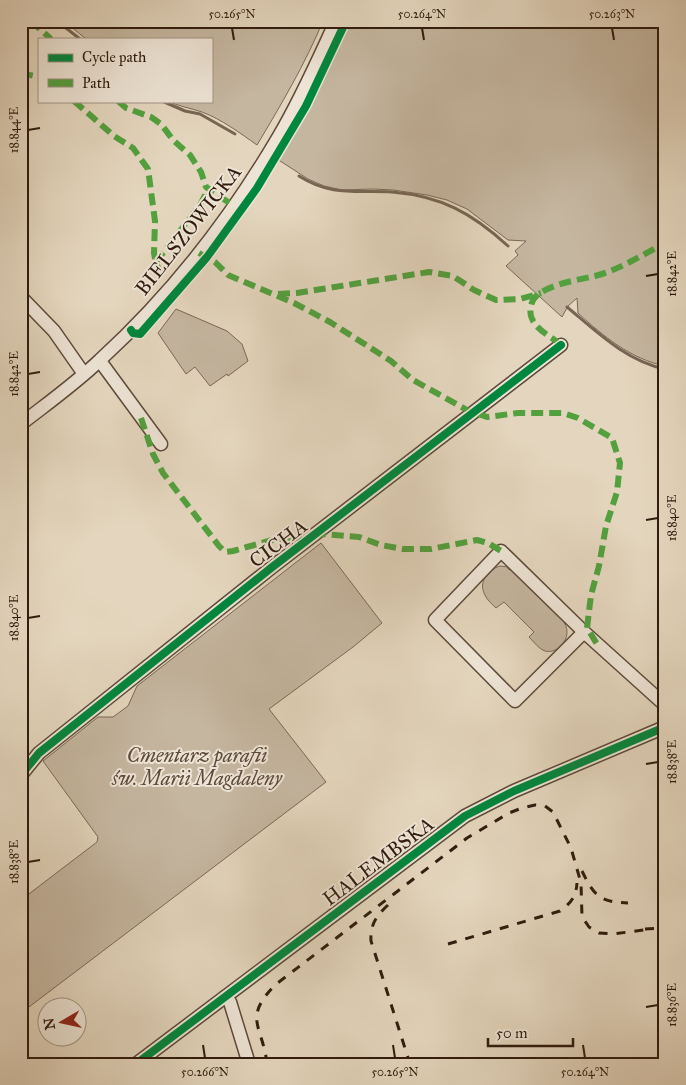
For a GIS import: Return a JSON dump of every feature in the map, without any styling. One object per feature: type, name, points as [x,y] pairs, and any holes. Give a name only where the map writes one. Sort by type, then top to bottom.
[{"type":"street","name":"BIELSZOWICKA","points":[[21,424],[100,361],[156,303],[201,249],[252,179],[279,136],[336,21]]},
{"type":"street","points":[[21,297],[54,330],[84,374]]},
{"type":"street","name":"CICHA","points":[[21,774],[39,753],[228,602],[561,345]]},
{"type":"street","points":[[100,361],[161,444]]},
{"type":"street","points":[[584,632],[515,701],[434,620],[501,551],[584,632],[665,705]]},
{"type":"street","name":"HALEMBSKA","points":[[136,1064],[465,816],[514,791],[665,727]]},
{"type":"street","points":[[225,997],[230,1002],[249,1064]]},
{"type":"green space","points":[[64,21],[323,21],[301,69],[257,145],[216,118],[170,102],[212,102],[212,38],[85,38]]},
{"type":"green space","points":[[348,21],[665,21],[665,366],[653,363],[629,352],[597,330],[578,313],[577,298],[568,306],[562,317],[506,266],[518,255],[515,251],[526,241],[508,240],[467,209],[447,200],[427,195],[393,190],[342,190],[324,186],[308,179],[277,159],[309,106]]},
{"type":"green space","points":[[176,309],[227,331],[242,344],[248,361],[228,376],[227,374],[210,386],[195,367],[186,374],[158,333]]},
{"type":"green space","name":"Cmentarz parafii św. Marii Magdaleny","points":[[321,543],[382,623],[353,647],[269,709],[326,782],[41,998],[38,998],[38,1000],[21,1013],[21,900],[97,842],[98,837],[43,761],[98,717],[113,717],[128,706],[137,686]]},
{"type":"green space","points":[[500,566],[508,567],[563,620],[567,629],[567,636],[563,643],[554,651],[541,649],[529,637],[534,632],[504,602],[496,608],[487,599],[483,590],[483,582],[491,571]]},
{"type":"waterway","points":[[57,21],[79,38]]},
{"type":"waterway","points":[[164,102],[185,111],[200,114],[235,134]]},
{"type":"waterway","points":[[299,176],[311,183],[333,190],[392,192],[426,197],[441,202],[482,224],[508,246]]},
{"type":"waterway","points":[[567,307],[600,335],[624,352],[651,365],[665,369]]},
{"type":"railway","points":[[267,1064],[257,1023],[257,1015],[259,1006],[275,985],[467,838],[509,813],[522,808],[535,805],[545,806],[553,812],[571,848],[581,883],[582,917],[589,927],[599,933],[613,934],[651,929]]},
{"type":"railway","points":[[582,871],[594,892],[599,896],[611,901],[628,903]]},
{"type":"railway","points":[[448,944],[560,911],[572,899],[577,883]]},
{"type":"railway","points":[[388,905],[375,921],[371,941],[410,1064]]},
{"type":"railway","points":[[645,929],[665,928]]},
{"type":"marked path","points":[[31,21],[50,38]]},
{"type":"marked path","points":[[21,73],[38,77]]},
{"type":"marked path","points":[[75,102],[114,136],[133,148],[148,169],[155,221],[154,253],[156,264],[165,279]]},
{"type":"marked path","points":[[119,102],[126,108],[151,117],[161,124],[173,140],[190,155],[201,172],[206,187],[234,206]]},
{"type":"marked path","points":[[156,262],[200,205],[205,195],[206,187]]},
{"type":"marked path","points":[[561,345],[540,329],[533,321],[530,313],[531,306],[537,295],[560,284],[614,270],[665,243]]},
{"type":"marked path","points":[[199,253],[215,262],[228,275],[294,303],[330,322],[391,361],[413,380],[467,410],[487,417],[518,413],[563,413],[578,418],[612,438],[620,463],[617,492],[606,526],[599,566],[591,595],[587,628],[597,644]]},
{"type":"marked path","points":[[278,294],[297,293],[429,272],[453,276],[474,290],[496,300],[520,299],[541,293]]},
{"type":"marked path","points":[[141,418],[153,454],[163,473],[225,552],[272,540],[281,539],[298,542],[323,534],[359,537],[381,545],[403,549],[431,549],[477,540],[488,543],[501,551]]},
{"type":"cycle path","points":[[131,330],[133,333],[140,334],[207,257],[257,188],[306,106],[346,21]]},
{"type":"cycle path","points":[[21,775],[39,753],[271,568],[561,345]]},
{"type":"cycle path","points":[[136,1064],[465,816],[514,791],[665,727]]}]
